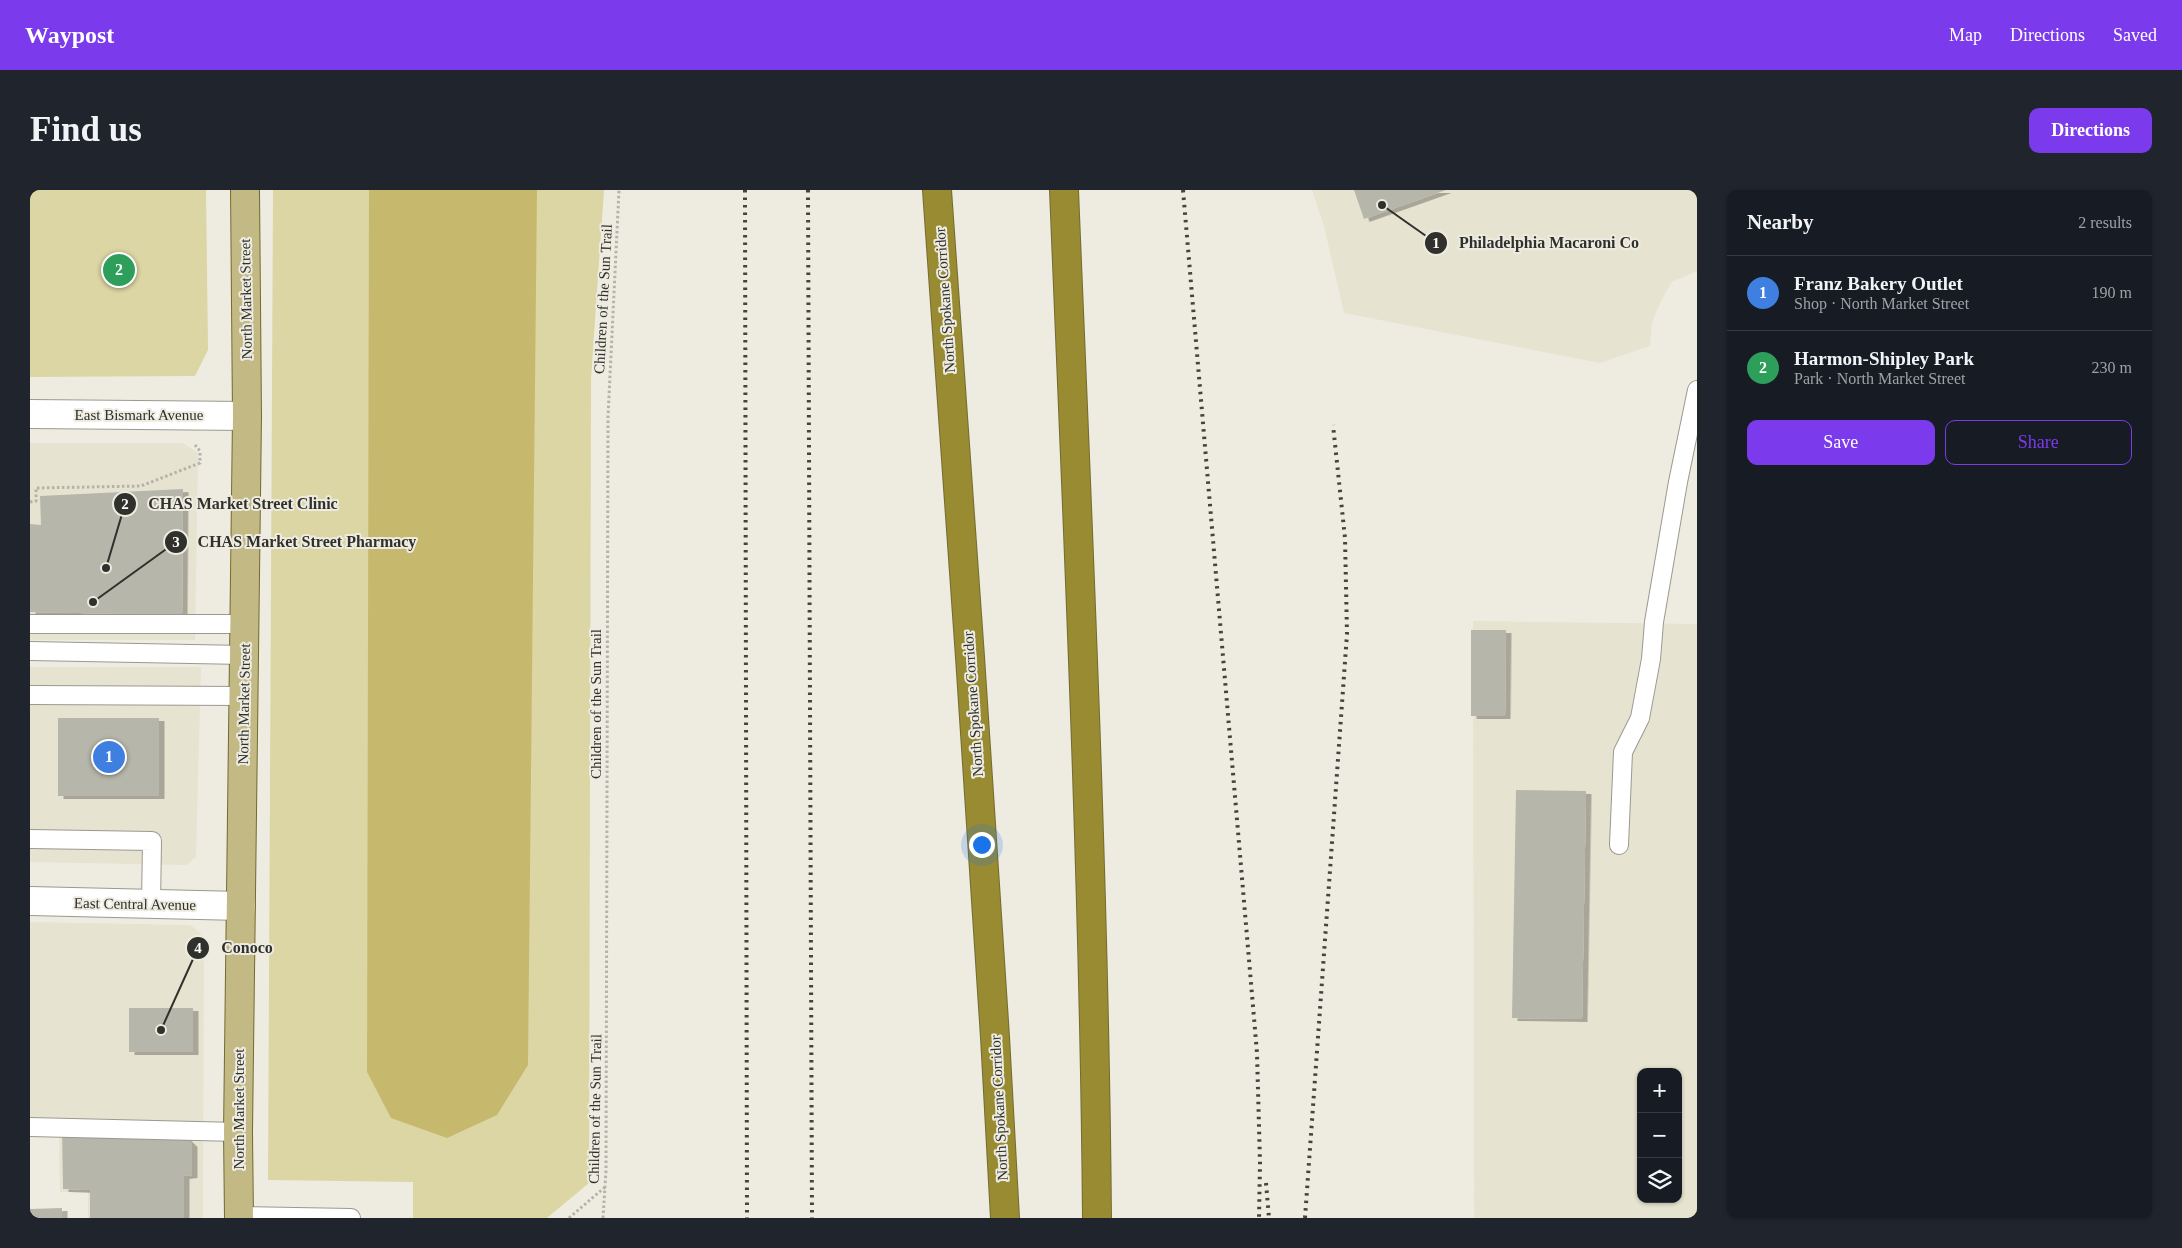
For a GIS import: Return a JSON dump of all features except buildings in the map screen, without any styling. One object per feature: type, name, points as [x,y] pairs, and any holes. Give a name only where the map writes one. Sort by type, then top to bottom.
[{"type":"highway","name":"North Spokane Corridor","points":[[937,190],[970,657],[1005,1218]]},
{"type":"highway","points":[[1064,190],[1083,653],[1096,1082],[1097,1218]]},
{"type":"main road","name":"North Market Street","points":[[239,1217],[238,1132],[247,416],[245,190]]},
{"type":"street","name":"East Bismark Avenue","points":[[30,414],[247,416]]},
{"type":"street","name":"East Central Avenue","points":[[30,902],[241,906]]},
{"type":"lane","points":[[1619,845],[1623,752],[1640,718],[1678,482],[1697,390]]},
{"type":"lane","points":[[30,624],[245,624]]},
{"type":"lane","points":[[30,651],[245,655]]},
{"type":"lane","points":[[30,696],[244,696]]},
{"type":"lane","points":[[30,839],[152,841],[151,904]]},
{"type":"lane","points":[[30,1127],[238,1132]]},
{"type":"lane","points":[[239,1217],[350,1218]]},
{"type":"path","name":"Children of the Sun Trail","points":[[603,1218],[605,1186],[608,416],[619,190]]},
{"type":"path","points":[[30,502],[36,501],[36,488],[141,486],[200,463],[200,451],[192,440]]},
{"type":"path","points":[[570,1218],[605,1186]]},
{"type":"shaded area","points":[[30,190],[206,190],[208,350],[195,376],[30,377]]},
{"type":"shaded area","points":[[273,190],[604,190],[591,379],[589,1183],[547,1218],[413,1218],[413,1182],[268,1180]]},
{"type":"shaded area","points":[[369,190],[537,190],[528,1065],[497,1115],[447,1138],[391,1118],[367,1072]]},
{"type":"shaded area","points":[[1312,190],[1697,190],[1697,271],[1672,282],[1652,322],[1650,346],[1600,363],[1344,313],[1324,226]]},
{"type":"shaded area","points":[[30,443],[183,443],[198,453],[195,640],[30,640]]},
{"type":"shaded area","points":[[1473,621],[1697,624],[1697,1218],[1474,1218]]},
{"type":"shaded area","points":[[30,667],[201,667],[196,857],[186,865],[30,862]]},
{"type":"shaded area","points":[[30,922],[190,925],[200,932],[204,945],[203,1218],[88,1218],[88,1192],[60,1192],[59,1131],[30,1130]]},
{"type":"railway","points":[[745,190],[747,1218]]},
{"type":"railway","points":[[808,190],[812,1218]]},
{"type":"railway","points":[[1183,190],[1257,1053],[1260,1163],[1259,1218]]},
{"type":"railway","points":[[1305,1218],[1347,634],[1345,538],[1333,425]]},
{"type":"railway","points":[[1266,1183],[1269,1218]]},
{"type":"place","name":"Philadelphia Macaroni Co","points":[[1382,205]]},
{"type":"place","name":"Harmon-Shipley Park","points":[[119,270]]},
{"type":"place","name":"CHAS Market Street Clinic","points":[[106,568]]},
{"type":"place","name":"CHAS Market Street Pharmacy","points":[[93,602]]},
{"type":"place","name":"Franz Bakery Outlet","points":[[109,757]]},
{"type":"place","name":"Conoco","points":[[161,1030]]}]
